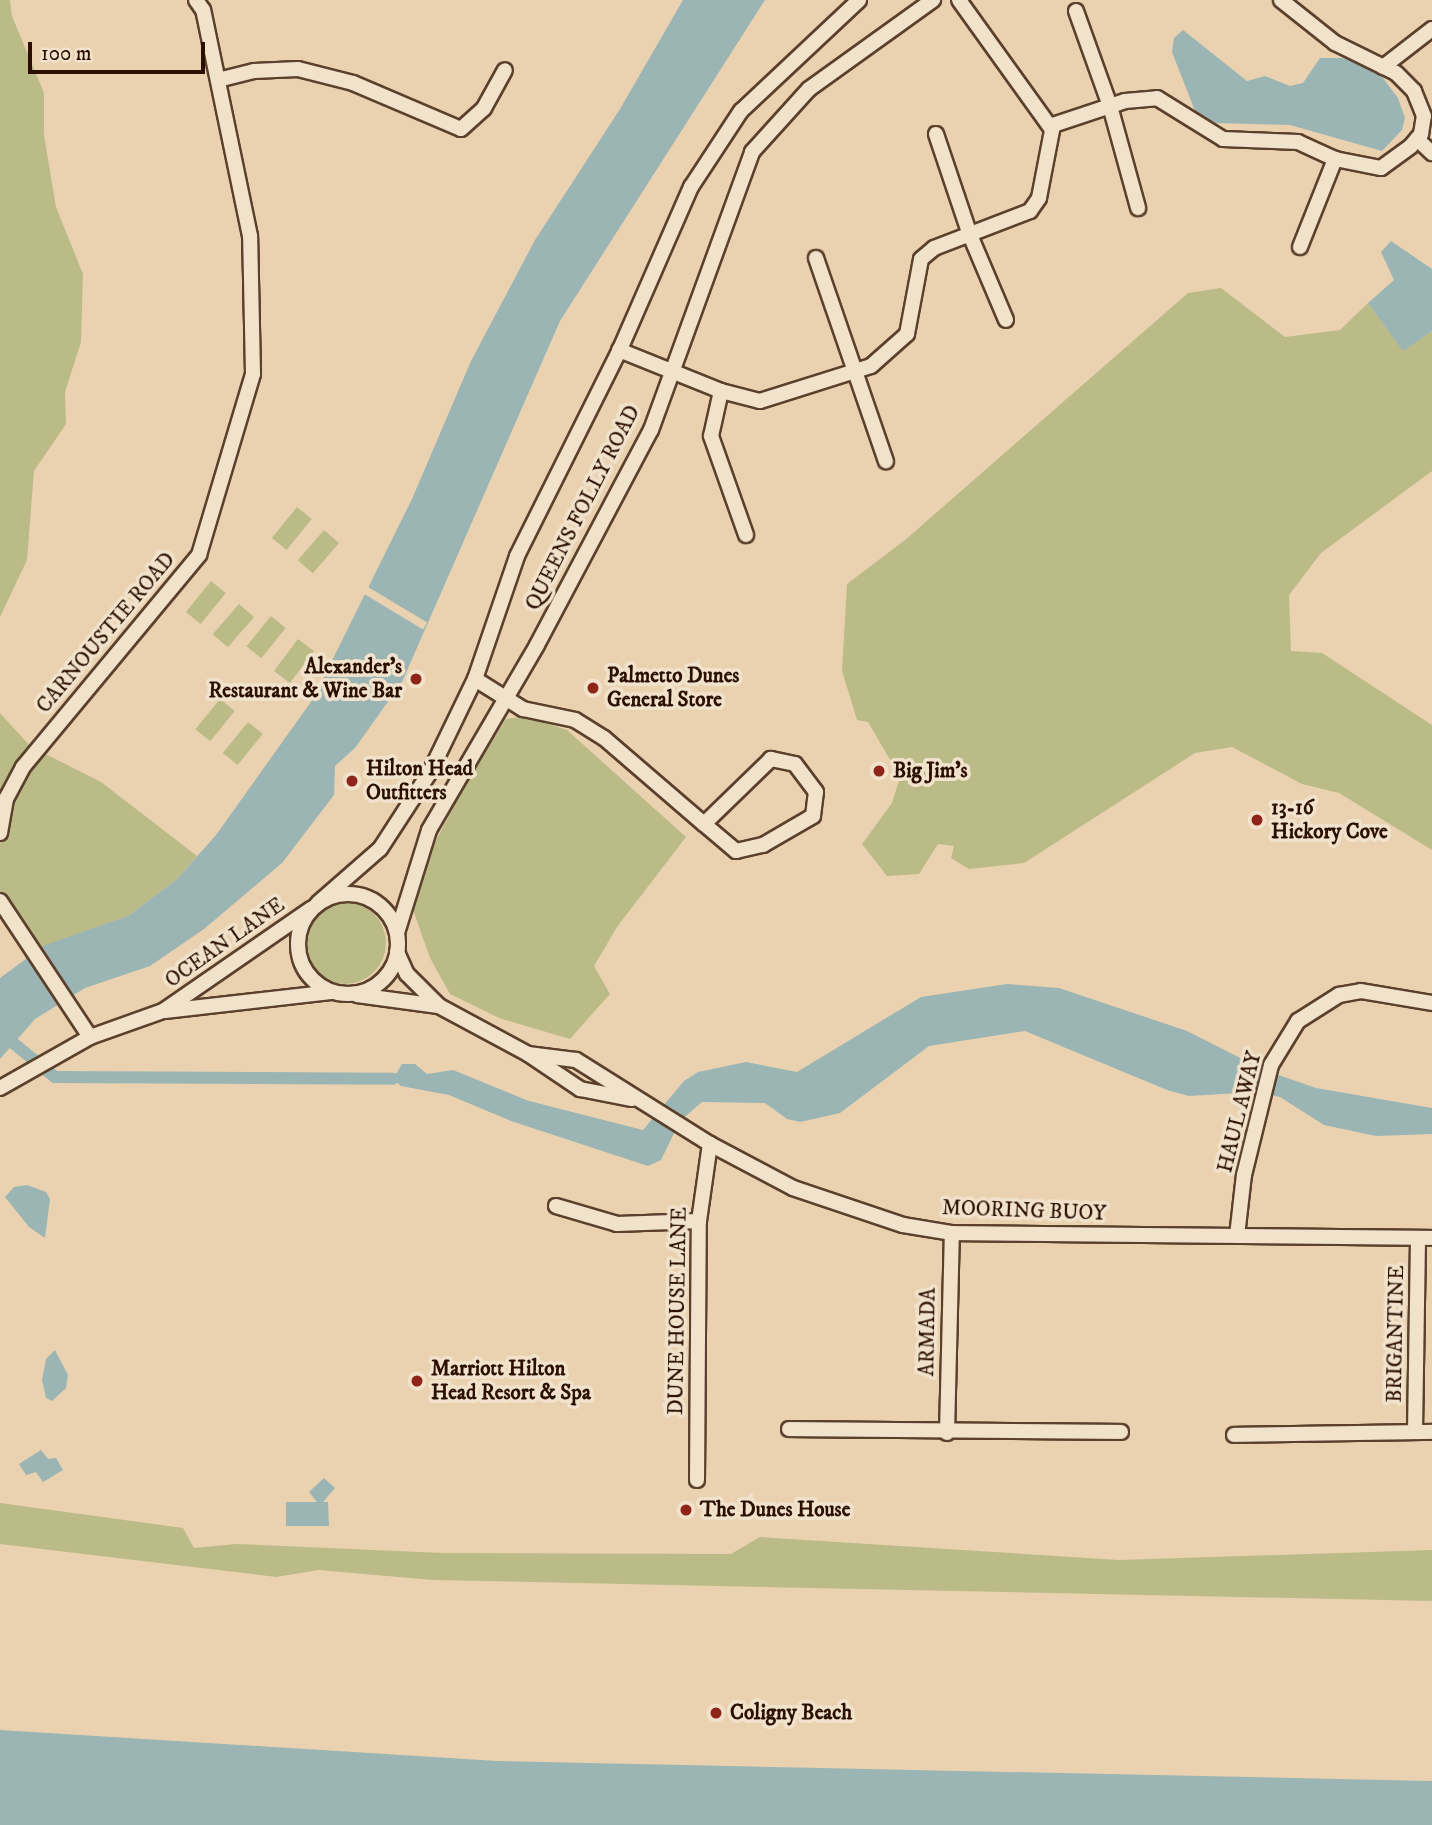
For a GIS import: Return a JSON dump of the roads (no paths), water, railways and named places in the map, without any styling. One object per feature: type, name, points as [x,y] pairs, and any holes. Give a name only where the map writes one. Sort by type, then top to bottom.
[{"type":"street","name":"CARNOUSTIE ROAD","points":[[0,833],[6,799],[23,767],[199,555],[253,374],[250,236],[218,80],[197,0]]},
{"type":"street","name":"QUEENS FOLLY ROAD","points":[[314,906],[380,849],[430,772],[475,679],[517,556],[619,350],[670,228],[719,142],[761,90],[859,0]]},
{"type":"street","name":"QUEENS FOLLY ROAD","points":[[397,933],[422,846],[503,697],[537,645],[651,430],[752,152],[809,89],[933,0]]},
{"type":"street","points":[[619,350],[745,399],[774,399],[852,373],[871,366],[907,334],[921,259],[934,248],[1030,211],[1039,198],[1051,128],[959,0]]},
{"type":"street","points":[[1051,128],[1110,106],[1157,98],[1223,139],[1298,142],[1335,159],[1381,168],[1417,139],[1424,116],[1422,105],[1396,73],[1335,43],[1281,0]]},
{"type":"street","points":[[1076,11],[1110,106],[1138,208]]},
{"type":"street","points":[[1383,67],[1432,29]]},
{"type":"street","points":[[218,80],[254,71],[298,69],[353,83],[461,130],[484,108],[505,70]]},
{"type":"street","points":[[936,134],[970,235],[1006,320]]},
{"type":"street","points":[[1417,139],[1432,153]]},
{"type":"street","points":[[1300,247],[1335,159]]},
{"type":"street","points":[[816,258],[852,373],[886,461]]},
{"type":"street","points":[[721,391],[711,436],[746,535]]},
{"type":"street","points":[[475,679],[523,709],[585,726],[736,851],[763,845],[813,816],[816,792],[795,764],[771,759],[704,824]]},
{"type":"street","points":[[336,894],[366,897],[382,907],[397,933],[397,952],[383,980],[349,994],[331,992],[310,978],[298,955],[299,930],[314,906],[336,894]]},
{"type":"street","name":"OCEAN LANE","points":[[163,1011],[314,906]]},
{"type":"street","points":[[2,909],[90,1037]]},
{"type":"street","name":"MOORING BUOY","points":[[397,952],[407,974],[439,1006],[528,1054],[580,1089],[643,1103]]},
{"type":"street","name":"HAUL AWAY","points":[[1237,1237],[1244,1175],[1271,1065],[1298,1021],[1339,995],[1361,991],[1432,1003]]},
{"type":"street","name":"OCEAN LANE","points":[[0,1088],[90,1037],[163,1011],[331,992]]},
{"type":"street","name":"MOORING BUOY","points":[[349,994],[439,1006]]},
{"type":"street","name":"MOORING BUOY","points":[[528,1054],[576,1060],[710,1144],[793,1188],[857,1213],[952,1233],[1425,1238]]},
{"type":"street","name":"DUNE HOUSE LANE","points":[[697,1480],[699,1220],[710,1144]]},
{"type":"street","points":[[556,1206],[617,1224],[699,1220]]},
{"type":"street","name":"ARMADA","points":[[947,1433],[952,1233]]},
{"type":"street","name":"BRIGANTINE","points":[[1415,1431],[1425,1238]]},
{"type":"street","points":[[789,1429],[947,1433],[1121,1432]]},
{"type":"street","name":"BRIGANTINE","points":[[1234,1435],[1432,1432]]},
{"type":"water","points":[[683,0],[765,0],[560,321],[402,682],[355,748],[335,766],[334,795],[282,863],[204,929],[150,966],[85,988],[35,1019],[0,1059],[0,978],[45,945],[128,916],[177,879],[216,835],[313,699],[412,499],[471,361],[535,240],[620,109]]},
{"type":"water","points":[[1183,30],[1247,81],[1265,76],[1290,86],[1303,83],[1320,58],[1342,58],[1365,66],[1380,74],[1398,98],[1405,118],[1402,130],[1382,151],[1290,125],[1216,123],[1195,111],[1172,52],[1174,38]]},
{"type":"water","points":[[1391,241],[1432,269],[1432,331],[1403,351],[1368,303],[1394,280],[1381,252]]},
{"type":"water","points":[[1007,984],[1059,988],[1187,1031],[1264,1070],[1316,1088],[1432,1108],[1432,1134],[1376,1136],[1324,1125],[1280,1097],[1256,1092],[1189,1096],[1167,1090],[1025,1031],[929,1046],[840,1113],[800,1122],[787,1119],[765,1103],[702,1102],[680,1121],[661,1160],[648,1166],[511,1121],[449,1095],[401,1086],[393,1079],[402,1064],[415,1064],[427,1074],[453,1070],[529,1101],[643,1130],[684,1081],[698,1072],[746,1062],[797,1072],[921,997]]},
{"type":"water","points":[[27,1185],[46,1192],[50,1199],[45,1238],[29,1227],[5,1197],[14,1187]]},
{"type":"water","points":[[55,1350],[68,1375],[66,1388],[52,1401],[46,1398],[42,1380],[46,1359]]},
{"type":"water","points":[[41,1450],[48,1459],[56,1458],[63,1470],[43,1482],[36,1472],[26,1475],[19,1464]]},
{"type":"water","points":[[324,1478],[335,1488],[323,1502],[328,1502],[329,1526],[286,1526],[286,1502],[317,1502],[309,1492]]},
{"type":"water","points":[[0,1730],[497,1761],[1432,1781],[1432,1825],[0,1825]]},
{"type":"waterway","points":[[13,1043],[55,1077],[393,1079]]},
{"type":"place","name":"Alexander's Restaurant & Wine Bar","points":[[416,679]]},
{"type":"place","name":"Palmetto Dunes General Store","points":[[593,688]]},
{"type":"place","name":"Big Jim's","points":[[879,771]]},
{"type":"place","name":"Hilton Head Outfitters","points":[[352,781]]},
{"type":"place","name":"13-16 Hickory Cove","points":[[1257,820]]},
{"type":"place","name":"Marriott Hilton Head Resort & Spa","points":[[417,1381]]},
{"type":"place","name":"The Dunes House","points":[[686,1510]]},
{"type":"place","name":"Coligny Beach","points":[[716,1713]]}]
